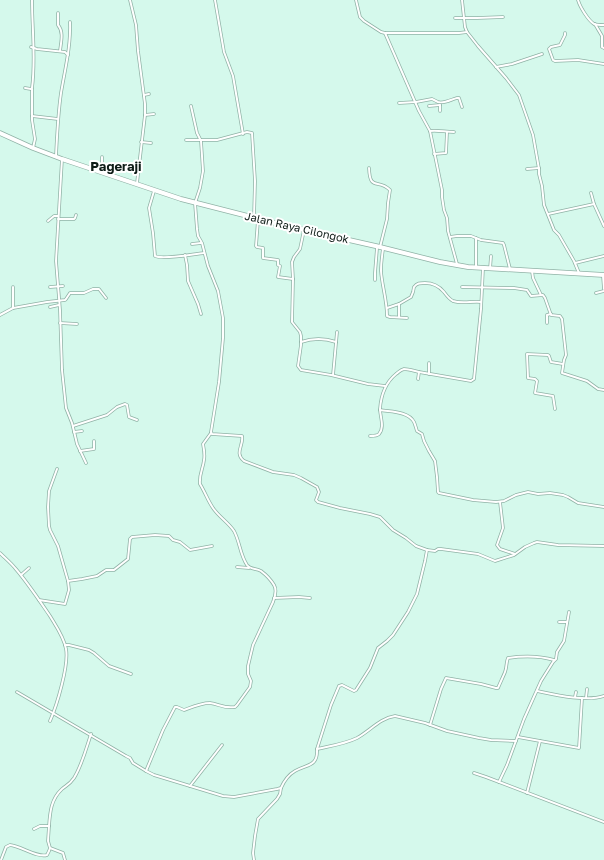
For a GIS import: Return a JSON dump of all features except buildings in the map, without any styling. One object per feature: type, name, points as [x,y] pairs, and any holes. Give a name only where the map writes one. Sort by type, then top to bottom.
[{"type":"highway","name":"Jalan Raya Cilongok","points":[[0,133],[56,157],[195,203],[420,258],[476,268],[603,275]]},
{"type":"street","points":[[32,0],[34,48],[32,116],[35,139],[33,148]]},
{"type":"street","points":[[130,0],[136,25],[146,115],[136,184]]},
{"type":"street","points":[[215,0],[224,52],[233,76],[244,134]]},
{"type":"street","points":[[356,0],[360,17],[370,26],[385,33],[467,32]]},
{"type":"street","points":[[462,0],[465,27],[467,32],[519,95],[533,135],[544,205],[554,230],[559,235],[579,273]]},
{"type":"street","points":[[578,0],[580,6],[595,24],[602,36],[602,47],[604,48]]},
{"type":"street","points":[[58,13],[58,25],[62,31],[60,51]]},
{"type":"street","points":[[455,18],[503,17]]},
{"type":"street","points":[[56,157],[61,94],[70,39],[70,22]]},
{"type":"street","points":[[595,24],[604,25]]},
{"type":"street","points":[[385,33],[430,132],[442,190],[448,231],[458,266]]},
{"type":"street","points":[[565,33],[560,45],[549,49],[555,62],[578,60],[604,64]]},
{"type":"street","points":[[31,47],[65,52],[68,55]]},
{"type":"street","points":[[496,67],[512,64],[542,54]]},
{"type":"street","points":[[25,88],[32,89]]},
{"type":"street","points":[[144,95],[149,94]]},
{"type":"street","points":[[429,106],[458,98],[462,107]]},
{"type":"street","points":[[399,103],[434,99],[440,104]]},
{"type":"street","points":[[440,104],[440,111]]},
{"type":"street","points":[[191,106],[200,140],[203,171],[200,188],[195,203],[198,236],[202,242],[208,266],[218,291],[223,321],[219,382],[211,433],[203,444],[205,451],[200,484],[213,509],[234,532],[243,558],[246,564],[251,568]]},
{"type":"street","points":[[146,115],[154,114]]},
{"type":"street","points":[[32,116],[59,119]]},
{"type":"street","points":[[430,132],[439,130],[444,132],[454,132]]},
{"type":"street","points":[[186,140],[217,140],[250,132],[253,135],[256,246],[264,248],[262,258],[278,260],[278,265],[280,266],[278,277],[293,279]]},
{"type":"street","points":[[434,154],[446,153],[447,132]]},
{"type":"street","points":[[141,142],[151,143]]},
{"type":"street","points":[[102,157],[104,174]]},
{"type":"street","points":[[62,159],[56,261],[62,370],[66,408],[73,426],[77,444],[86,463]]},
{"type":"street","points":[[369,168],[371,180],[374,183],[382,185],[390,190],[387,219],[380,247],[375,280]]},
{"type":"street","points":[[527,168],[539,168]]},
{"type":"street","points":[[154,190],[149,208],[155,256],[185,255],[204,252]]},
{"type":"street","points":[[591,193],[594,204],[604,226]]},
{"type":"street","points":[[548,214],[594,204]]},
{"type":"street","points":[[48,221],[54,216],[58,218],[74,219],[76,218],[76,215]]},
{"type":"street","points":[[304,230],[300,248],[292,262],[292,322],[300,332],[301,342],[298,366],[301,370],[333,375],[368,384],[385,386]]},
{"type":"street","points":[[450,238],[457,236],[471,236],[504,244],[510,270]]},
{"type":"street","points":[[476,238],[476,268]]},
{"type":"street","points":[[192,244],[202,242]]},
{"type":"street","points":[[380,247],[383,287],[388,316],[407,318]]},
{"type":"street","points":[[185,255],[188,281],[201,314]]},
{"type":"street","points":[[490,269],[491,256]]},
{"type":"street","points":[[575,263],[604,256]]},
{"type":"street","points":[[370,436],[378,435],[380,432],[382,421],[380,410],[383,392],[385,386],[400,370],[411,370],[470,381],[474,379],[483,268]]},
{"type":"street","points":[[532,271],[533,278],[541,295]]},
{"type":"street","points":[[596,293],[604,290],[603,275]]},
{"type":"street","points":[[387,308],[411,298],[413,295],[414,286],[418,283],[436,285],[453,300],[481,302]]},
{"type":"street","points":[[50,286],[63,286]]},
{"type":"street","points":[[13,308],[14,287]]},
{"type":"street","points":[[462,287],[514,288],[527,290],[531,295],[542,295],[546,298],[551,314]]},
{"type":"street","points":[[0,315],[13,308],[66,300],[70,293],[84,293],[99,289],[106,298]]},
{"type":"street","points":[[399,304],[399,317]]},
{"type":"street","points":[[50,307],[59,305]]},
{"type":"street","points":[[547,323],[547,315],[551,314]]},
{"type":"street","points":[[551,314],[560,316],[562,319],[566,355],[562,373],[587,381],[598,389],[604,390]]},
{"type":"street","points":[[60,323],[77,324]]},
{"type":"street","points":[[333,375],[337,332]]},
{"type":"street","points":[[301,342],[319,339],[336,342]]},
{"type":"street","points":[[554,409],[553,396],[535,393],[537,381],[535,379],[528,378],[527,354],[548,355],[550,356],[551,362],[563,364]]},
{"type":"street","points":[[429,363],[429,374]]},
{"type":"street","points":[[418,379],[419,372]]},
{"type":"street","points":[[73,426],[104,417],[125,404],[127,405],[129,417],[137,420]]},
{"type":"street","points":[[380,410],[405,414],[414,421],[417,431],[422,434],[424,441],[435,461],[439,493],[473,500],[500,502],[516,495],[528,492],[538,494],[550,493],[563,495],[578,503],[604,507]]},
{"type":"street","points":[[74,432],[82,431]]},
{"type":"street","points":[[211,433],[242,436],[243,438],[239,456],[244,461],[273,472],[294,475],[302,478],[317,487],[319,492],[316,500],[318,502],[351,511],[370,514],[380,518],[393,530],[416,546],[427,550],[434,552],[440,549],[455,550],[478,554],[494,560],[515,554],[525,547],[537,542],[558,545],[604,546]]},
{"type":"street","points":[[80,451],[94,450],[94,441]]},
{"type":"street","points":[[39,600],[65,604],[69,590],[68,581],[58,546],[49,526],[49,491],[57,469]]},
{"type":"street","points":[[500,502],[503,528],[497,545],[500,549],[515,554]]},
{"type":"street","points":[[68,581],[90,578],[97,576],[106,570],[114,570],[128,559],[130,538],[132,537],[147,535],[170,536],[173,540],[180,542],[190,550],[212,546]]},
{"type":"street","points":[[254,860],[253,852],[258,819],[277,799],[280,794],[280,788],[294,771],[314,763],[331,705],[339,686],[342,685],[354,691],[356,690],[370,668],[378,648],[392,635],[408,612],[416,594],[427,550]]},
{"type":"street","points":[[0,553],[21,575],[39,600],[57,628],[65,645],[65,666],[59,697],[50,721]]},
{"type":"street","points":[[146,771],[163,730],[175,707],[184,710],[210,703],[225,708],[235,707],[250,687],[251,681],[248,674],[248,666],[252,645],[273,602],[275,588],[272,582],[262,572],[251,568],[237,567]]},
{"type":"street","points":[[21,575],[29,568]]},
{"type":"street","points":[[274,598],[310,598]]},
{"type":"street","points":[[499,782],[524,719],[541,682],[556,659],[558,651],[564,641],[569,612]]},
{"type":"street","points":[[559,622],[568,622]]},
{"type":"street","points":[[65,645],[89,650],[109,666],[131,674]]},
{"type":"street","points":[[430,725],[446,678],[496,688],[500,684],[506,670],[508,658],[540,657],[554,660]]},
{"type":"street","points":[[586,698],[587,689]]},
{"type":"street","points":[[537,691],[561,696],[582,698],[598,698],[604,696]]},
{"type":"street","points":[[17,692],[91,734],[130,758],[133,763],[154,775],[223,796],[234,797],[280,788]]},
{"type":"street","points":[[575,697],[576,692]]},
{"type":"street","points":[[518,737],[579,748],[582,698]]},
{"type":"street","points":[[317,749],[337,745],[356,738],[377,724],[395,716],[447,731],[491,740],[516,741]]},
{"type":"street","points":[[1,860],[6,847],[10,845],[42,856],[47,855],[50,848],[48,841],[52,805],[55,797],[73,780],[91,734]]},
{"type":"street","points":[[527,793],[540,741]]},
{"type":"street","points":[[190,786],[222,745]]},
{"type":"street","points":[[474,773],[604,822]]},
{"type":"street","points":[[34,829],[40,826],[49,826]]},
{"type":"street","points":[[50,848],[62,852],[65,860]]},
{"type":"district","name":"Pageraji","points":[[116,166]]}]
